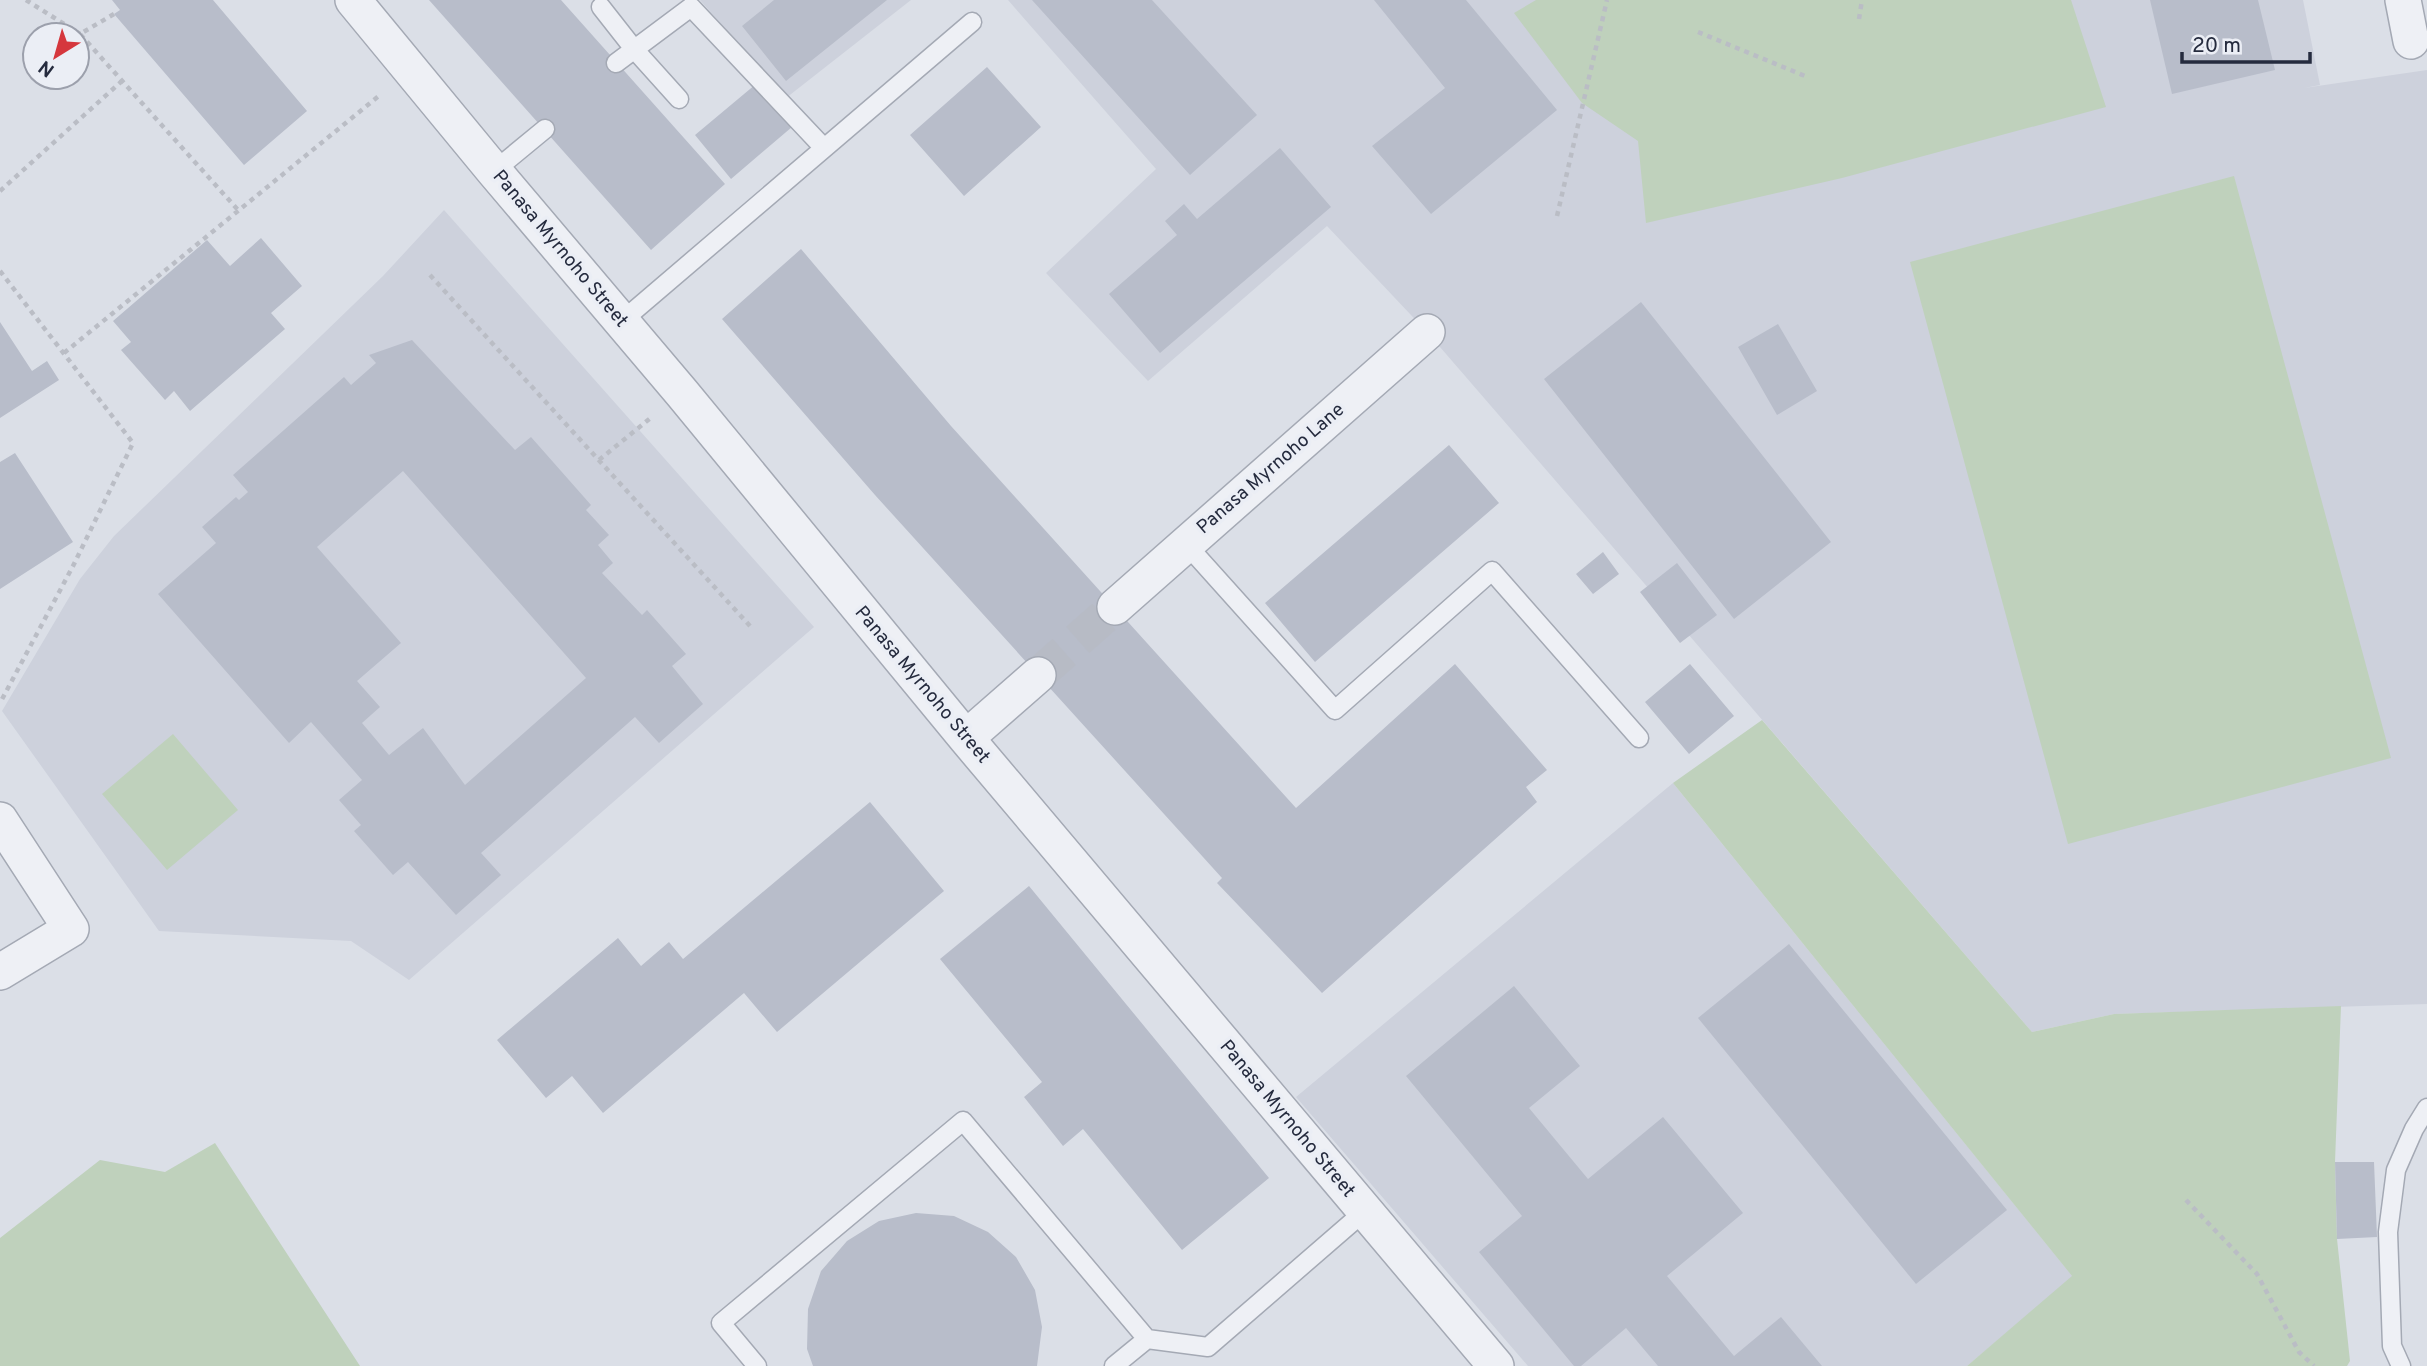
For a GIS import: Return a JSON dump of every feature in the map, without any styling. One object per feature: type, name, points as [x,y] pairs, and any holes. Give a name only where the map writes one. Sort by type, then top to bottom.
[{"type":"street","name":"Panasa Myrnoho Street","points":[[353,0],[966,738],[1496,1366]]},
{"type":"street","points":[[2403,0],[2411,41]]},
{"type":"street","name":"Panasa Myrnoho Lane","points":[[1115,607],[1427,332]]},
{"type":"street","points":[[966,738],[1038,675]]},
{"type":"street","points":[[0,820],[71,929],[0,972]]},
{"type":"lane","points":[[616,64],[693,2],[824,148]]},
{"type":"lane","points":[[601,7],[679,99]]},
{"type":"lane","points":[[622,321],[972,22]]},
{"type":"lane","points":[[494,171],[545,129]]},
{"type":"lane","points":[[1186,544],[1335,710],[1492,571],[1639,738]]},
{"type":"lane","points":[[2401,1366],[2392,1346],[2388,1232],[2396,1170],[2414,1129],[2427,1108]]},
{"type":"lane","points":[[757,1366],[721,1323],[963,1121],[1147,1339],[1208,1347],[1365,1211]]},
{"type":"lane","points":[[1114,1366],[1147,1339]]},
{"type":"path","points":[[26,0],[59,21]]},
{"type":"path","points":[[1557,216],[1608,0]]},
{"type":"path","points":[[1859,19],[1862,0]]},
{"type":"path","points":[[91,28],[114,14]]},
{"type":"path","points":[[1698,32],[1805,76]]},
{"type":"path","points":[[91,46],[238,210]]},
{"type":"path","points":[[0,191],[122,80]]},
{"type":"path","points":[[64,353],[380,94]]},
{"type":"path","points":[[0,271],[132,443],[73,566],[0,703]]},
{"type":"path","points":[[430,275],[750,626]]},
{"type":"path","points":[[599,460],[653,416]]},
{"type":"path","points":[[2186,1199],[2257,1274],[2299,1352],[2314,1366]]},
{"type":"shaded area","points":[[700,0],[911,0],[786,98]]},
{"type":"shaded area","points":[[1008,0],[2303,0],[2320,85],[2304,88],[2427,70],[2427,1004],[2114,1014],[2032,1032],[1427,332],[1327,226],[1148,381],[1046,273],[1156,169]]},
{"type":"shaded area","points":[[444,210],[814,627],[409,980],[351,941],[159,931],[2,711],[80,579],[114,536],[383,276]]},
{"type":"shaded area","points":[[1673,783],[2073,1277],[1967,1366],[1528,1366],[1296,1097]]},
{"type":"green space","points":[[1536,0],[2071,0],[2106,107],[1842,178],[1646,223],[1638,141],[1582,103],[1514,13]]},
{"type":"green space","points":[[2234,176],[2391,758],[2068,844],[1910,262]]},
{"type":"green space","points":[[1762,720],[2032,1032],[2114,1014],[2341,1006],[2335,1162],[2337,1239],[2350,1361],[2347,1366],[1967,1366],[2072,1276],[1673,783]]},
{"type":"green space","points":[[173,734],[238,810],[167,870],[102,794]]},
{"type":"green space","points":[[215,1143],[360,1366],[0,1366],[0,1238],[100,1160],[165,1172]]},
{"type":"building","points":[[112,0],[213,0],[307,111],[244,165],[114,14],[120,10]]},
{"type":"building","points":[[429,0],[561,0],[725,184],[651,250]]},
{"type":"building","points":[[774,0],[887,0],[786,81],[742,26]]},
{"type":"building","points":[[1032,0],[1152,0],[1257,115],[1190,175]]},
{"type":"building","points":[[1374,0],[1466,0],[1557,110],[1431,214],[1372,146],[1445,88]]},
{"type":"building","points":[[2150,0],[2258,0],[2275,70],[2172,94]]},
{"type":"building","points":[[987,67],[1041,127],[964,196],[910,135]]},
{"type":"building","points":[[756,84],[792,127],[731,179],[695,135]]},
{"type":"building","points":[[1280,148],[1331,207],[1160,353],[1109,294],[1177,235],[1165,221],[1184,204],[1197,219]]},
{"type":"building","points":[[261,238],[302,286],[271,313],[285,329],[190,411],[174,391],[165,400],[121,350],[131,342],[113,321],[207,240],[230,266]]},
{"type":"building","points":[[801,249],[951,426],[1296,808],[1455,664],[1547,770],[1526,787],[1537,802],[1322,993],[1217,883],[1222,878],[875,495],[722,319]]},
{"type":"building","points":[[1641,302],[1831,542],[1734,619],[1544,379]]},
{"type":"building","points":[[0,322],[32,371],[47,361],[59,380],[0,418]]},
{"type":"building","points":[[1778,324],[1817,391],[1777,415],[1738,347]]},
{"type":"building","points":[[412,340],[515,450],[531,437],[591,505],[586,510],[609,535],[598,545],[613,563],[602,573],[642,615],[647,610],[686,654],[672,666],[703,704],[659,743],[635,717],[481,853],[501,875],[456,915],[408,862],[393,875],[354,831],[361,825],[339,800],[362,780],[311,722],[289,743],[158,594],[216,543],[202,527],[236,497],[239,500],[248,492],[233,475],[344,377],[351,385],[376,363],[369,355]],"holes":[[[403,471],[586,678],[465,785],[423,728],[389,755],[362,723],[380,707],[357,681],[401,643],[317,547]]]},
{"type":"building","points":[[1449,445],[1499,503],[1315,662],[1265,603]]},
{"type":"building","points":[[15,453],[73,542],[0,589],[0,462]]},
{"type":"building","points":[[1603,552],[1619,574],[1593,594],[1576,574]]},
{"type":"building","points":[[1677,563],[1717,615],[1680,643],[1640,592]]},
{"type":"building","points":[[1690,664],[1734,716],[1689,754],[1645,702]]},
{"type":"building","points":[[870,802],[944,891],[777,1032],[744,993],[603,1113],[572,1076],[546,1098],[497,1040],[618,938],[641,966],[669,942],[683,959]]},
{"type":"building","points":[[1029,886],[1269,1178],[1182,1250],[1083,1129],[1063,1146],[1024,1097],[1042,1082],[940,959]]},
{"type":"building","points":[[1789,944],[2007,1210],[1916,1284],[1698,1018]]},
{"type":"building","points":[[1514,986],[1580,1066],[1529,1108],[1588,1179],[1663,1117],[1743,1213],[1667,1276],[1734,1356],[1781,1317],[1822,1366],[1658,1366],[1626,1328],[1581,1366],[1574,1366],[1479,1252],[1522,1216],[1406,1076]]},
{"type":"building","points":[[2335,1162],[2374,1162],[2377,1237],[2337,1239]]},
{"type":"building","points":[[916,1213],[954,1216],[988,1232],[1016,1257],[1035,1290],[1042,1327],[1037,1366],[813,1366],[807,1349],[808,1309],[821,1271],[847,1241],[879,1221]]},
{"type":"tunnel","points":[[1038,675],[1115,607]]}]
